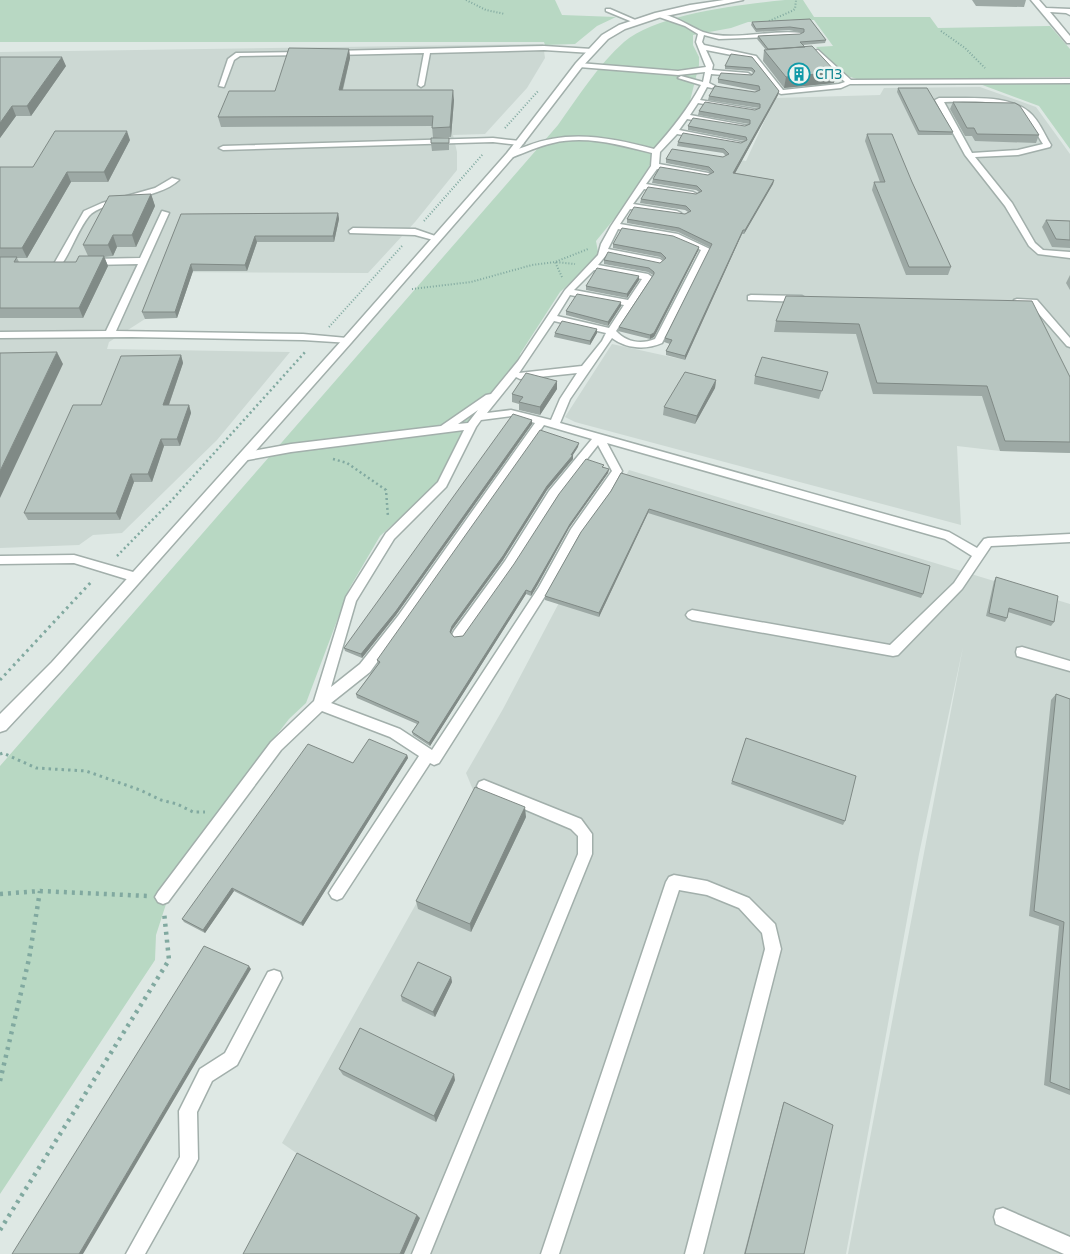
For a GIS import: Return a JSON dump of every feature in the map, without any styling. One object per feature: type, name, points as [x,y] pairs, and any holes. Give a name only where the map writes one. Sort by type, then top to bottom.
[{"type":"street","points":[[0,725],[57,666],[347,341],[510,155],[579,64],[592,51],[611,33],[637,22],[690,7],[739,0]]},
{"type":"street","points":[[1035,0],[1070,40]]},
{"type":"street","points":[[1044,10],[1069,11]]},
{"type":"lane","points":[[608,10],[637,22]]},
{"type":"lane","points":[[658,15],[687,25],[701,33],[719,37],[799,34]]},
{"type":"lane","points":[[320,704],[350,600],[390,536],[442,484],[475,422],[512,377],[568,292],[594,267],[602,256],[615,226],[655,166],[659,150],[696,101],[705,85],[710,65],[700,42],[701,33]]},
{"type":"lane","points":[[702,47],[758,57],[782,92],[841,86],[849,82],[940,90],[1014,107],[1026,113],[1047,145],[1032,152],[998,155],[969,154]]},
{"type":"lane","points":[[328,53],[544,48],[592,51]]},
{"type":"lane","points":[[421,86],[427,52]]},
{"type":"lane","points":[[798,54],[818,52],[849,82]]},
{"type":"lane","points":[[222,86],[231,58],[238,54],[308,54]]},
{"type":"lane","points":[[579,64],[678,73],[709,70],[750,75]]},
{"type":"lane","points":[[681,78],[721,88]]},
{"type":"lane","points":[[940,90],[1002,80],[1070,81]]},
{"type":"lane","points":[[940,90],[939,100],[969,154],[1009,206],[1032,244],[1041,252],[1070,256]]},
{"type":"lane","points":[[696,101],[755,110]]},
{"type":"lane","points":[[685,116],[745,126]]},
{"type":"lane","points":[[675,131],[741,143]]},
{"type":"lane","points":[[510,155],[540,143],[563,138],[592,137],[659,150],[670,149]]},
{"type":"lane","points":[[223,148],[494,140],[520,143]]},
{"type":"lane","points":[[655,166],[708,175]]},
{"type":"lane","points":[[68,262],[87,213],[158,190],[175,180]]},
{"type":"lane","points":[[641,186],[696,194]]},
{"type":"lane","points":[[627,206],[685,214]]},
{"type":"lane","points":[[110,334],[165,213]]},
{"type":"lane","points":[[551,317],[612,331],[616,338],[634,344],[651,345],[659,341],[706,249],[676,236],[615,226]]},
{"type":"lane","points":[[353,231],[415,232],[436,238]]},
{"type":"lane","points":[[604,248],[660,262]]},
{"type":"lane","points":[[49,262],[143,261]]},
{"type":"lane","points":[[163,897],[276,746],[320,704],[365,668],[548,423],[606,342],[648,277],[594,267]]},
{"type":"lane","points":[[568,292],[630,303]]},
{"type":"lane","points":[[751,298],[810,299]]},
{"type":"lane","points":[[1005,302],[1034,302],[1070,344]]},
{"type":"lane","points":[[0,335],[110,334],[303,337],[347,341]]},
{"type":"lane","points":[[512,377],[585,369]]},
{"type":"lane","points":[[442,430],[503,388]]},
{"type":"lane","points":[[242,457],[291,448],[442,430],[511,413],[948,536],[980,554]]},
{"type":"lane","points":[[458,635],[509,564],[553,494],[599,437]]},
{"type":"lane","points":[[320,704],[395,733],[434,759],[543,590],[575,532],[617,471],[599,437]]},
{"type":"lane","points":[[692,615],[893,650],[958,586],[988,542],[1070,538]]},
{"type":"lane","points":[[0,560],[74,559],[136,577]]},
{"type":"lane","points":[[1022,652],[1070,666]]},
{"type":"lane","points":[[337,893],[428,754]]},
{"type":"lane","points":[[421,1254],[585,854],[585,834],[576,824],[484,786]]},
{"type":"lane","points":[[550,1254],[674,882],[708,888],[744,903],[769,930],[773,949],[694,1254]]},
{"type":"lane","points":[[135,1254],[188,1159],[188,1111],[206,1075],[231,1059],[274,978]]},
{"type":"lane","points":[[1003,1217],[1070,1247]]},
{"type":"path","points":[[466,0],[486,10],[506,14]]},
{"type":"path","points":[[762,23],[782,18],[792,12],[795,9],[796,0]]},
{"type":"path","points":[[941,30],[965,48],[980,64],[1002,80]]},
{"type":"path","points":[[387,294],[424,287],[470,282],[532,265],[555,262],[587,249],[604,248]]},
{"type":"path","points":[[328,458],[347,463],[386,490],[390,536]]},
{"type":"path","points":[[0,754],[3,753],[36,768],[86,771],[140,790],[161,800],[177,804],[193,812],[227,812]]},
{"type":"path","points":[[0,1081],[29,959],[40,892]]},
{"type":"path","points":[[0,894],[40,892],[163,897],[169,960],[0,1230]]},
{"type":"shaded area","points":[[543,44],[545,58],[527,88],[485,134],[453,135],[457,152],[457,170],[415,222],[368,273],[162,272],[145,319],[109,342],[107,349],[290,352],[217,440],[122,533],[93,535],[79,545],[0,548],[0,52]]},
{"type":"shaded area","points":[[980,87],[1036,107],[1070,154],[1070,453],[1000,451],[957,446],[961,525],[575,422],[565,417],[612,344],[685,360],[740,239],[729,158],[746,161],[775,98],[880,95],[884,88]]},
{"type":"shaded area","points":[[629,470],[1070,604],[1070,1254],[848,1254],[963,647],[919,854],[846,1254],[251,1254],[302,1157],[282,1143],[476,797],[466,773],[503,709]]},
{"type":"green space","points":[[0,0],[555,0],[562,15],[616,17],[597,26],[575,44],[545,45],[544,42],[0,42]]},
{"type":"green space","points":[[803,0],[814,17],[930,17],[938,28],[1050,26],[1070,49],[1070,77],[860,80],[847,76],[816,47],[833,46],[814,20],[748,22],[731,28],[693,35],[693,45],[699,57],[699,65],[688,109],[663,140],[628,202],[596,241],[598,252],[596,260],[560,292],[520,354],[519,361],[438,484],[380,536],[349,589],[306,703],[289,719],[247,773],[177,870],[156,935],[155,960],[0,1194],[0,766],[558,125],[589,82],[624,42],[638,32],[678,17],[747,4]]},
{"type":"green space","points":[[977,83],[1070,84],[1070,149],[1039,106]]},
{"type":"building","points":[[810,19],[826,40],[800,42],[805,47],[768,49],[758,36],[800,34],[804,32],[804,29],[790,27],[756,29],[752,22]]},
{"type":"building","points":[[812,46],[836,72],[786,77],[764,50]]},
{"type":"building","points":[[289,48],[349,49],[339,90],[453,90],[450,127],[432,128],[433,116],[218,117],[229,91],[275,91]]},
{"type":"building","points":[[731,54],[752,57],[779,91],[733,173],[774,180],[745,230],[743,230],[685,356],[666,351],[672,340],[665,338],[712,244],[679,228],[627,219],[634,207],[685,214],[691,211],[686,206],[641,199],[648,187],[696,194],[702,191],[697,186],[653,179],[660,167],[708,175],[714,172],[709,167],[666,159],[672,149],[723,157],[729,154],[724,149],[678,142],[683,133],[741,143],[747,140],[746,137],[688,126],[693,118],[745,126],[750,124],[750,120],[699,111],[705,102],[755,110],[760,108],[760,104],[709,96],[715,86],[755,92],[760,90],[759,86],[718,79],[721,73],[752,75],[755,71],[752,68],[725,66]]},
{"type":"building","points":[[0,57],[62,57],[27,106],[12,106],[0,123]]},
{"type":"building","points":[[898,88],[927,88],[953,132],[919,131]]},
{"type":"building","points":[[953,102],[1015,103],[1020,106],[1039,135],[977,134],[974,128],[967,128]]},
{"type":"building","points":[[55,131],[127,131],[104,172],[67,172],[22,248],[0,248],[0,167],[33,167]]},
{"type":"building","points":[[867,134],[892,134],[951,267],[909,267],[874,182],[885,182]]},
{"type":"building","points":[[431,138],[449,138],[449,143],[431,143]]},
{"type":"building","points":[[151,194],[132,235],[113,235],[108,245],[83,245],[109,196]]},
{"type":"building","points":[[338,213],[333,236],[255,236],[245,265],[191,264],[175,312],[142,312],[181,214]]},
{"type":"building","points":[[1046,220],[1070,221],[1070,240],[1056,239]]},
{"type":"building","points":[[622,228],[673,236],[699,247],[654,333],[650,335],[619,327],[654,272],[649,268],[604,260],[608,252],[660,263],[666,258],[661,253],[613,244]]},
{"type":"building","points":[[79,256],[104,256],[79,308],[0,308],[0,257],[17,257],[14,262],[76,262]]},
{"type":"building","points":[[597,268],[639,276],[627,294],[586,286]]},
{"type":"building","points":[[577,294],[621,302],[608,322],[566,311]]},
{"type":"building","points":[[786,296],[1032,301],[1070,377],[1070,442],[1005,441],[987,386],[877,383],[859,324],[776,321]]},
{"type":"building","points":[[562,321],[597,329],[590,341],[555,333]]},
{"type":"building","points":[[57,352],[0,471],[0,353]]},
{"type":"building","points":[[181,355],[163,405],[189,405],[177,439],[161,439],[148,474],[131,474],[116,513],[24,513],[73,405],[101,405],[121,356]]},
{"type":"building","points":[[762,357],[828,372],[822,391],[755,376]]},
{"type":"building","points":[[685,372],[716,380],[697,416],[664,407]]},
{"type":"building","points":[[526,373],[557,381],[540,407],[519,402],[523,397],[512,394]]},
{"type":"building","points":[[513,414],[532,420],[396,611],[361,654],[344,648]]},
{"type":"building","points":[[540,430],[579,443],[571,455],[573,455],[547,486],[503,556],[452,626],[450,632],[454,637],[463,636],[514,564],[559,494],[586,459],[604,465],[602,467],[609,469],[570,524],[531,592],[526,590],[429,743],[412,732],[419,722],[356,694],[380,662],[377,660]]},
{"type":"building","points":[[621,473],[930,566],[923,594],[649,509],[599,613],[545,596],[581,532],[611,491]]},
{"type":"building","points":[[996,577],[1058,596],[1054,622],[1009,608],[1007,618],[989,613]]},
{"type":"building","points":[[1056,694],[1070,699],[1070,1090],[1050,1082],[1064,922],[1034,911]]},
{"type":"building","points":[[746,738],[856,776],[845,821],[732,781]]},
{"type":"building","points":[[369,739],[407,755],[301,923],[232,888],[203,930],[182,919],[308,744],[353,763]]},
{"type":"building","points":[[475,787],[525,807],[470,924],[416,901]]},
{"type":"building","points":[[204,946],[249,966],[79,1254],[12,1254]]},
{"type":"building","points":[[418,962],[451,977],[433,1012],[401,996]]},
{"type":"building","points":[[360,1028],[454,1074],[434,1116],[339,1069]]},
{"type":"building","points":[[784,1102],[833,1125],[804,1254],[745,1254]]},
{"type":"building","points":[[297,1153],[417,1215],[400,1254],[243,1254]]},
{"type":"place","name":"СПЗ","points":[[799,74]]}]
